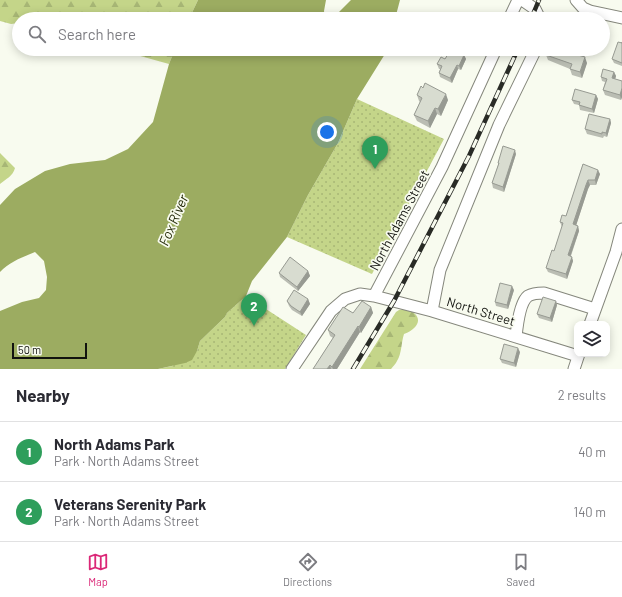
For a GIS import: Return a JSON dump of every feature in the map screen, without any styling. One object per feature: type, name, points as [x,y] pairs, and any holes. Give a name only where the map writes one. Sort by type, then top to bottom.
[{"type":"street","points":[[513,12],[518,0]]},
{"type":"street","points":[[522,0],[535,9],[536,12]]},
{"type":"street","points":[[576,0],[584,8],[595,12]]},
{"type":"street","points":[[610,15],[622,18]]},
{"type":"street","name":"North Adams Street","points":[[374,296],[442,167],[493,56]]},
{"type":"street","points":[[432,311],[440,270],[499,125],[533,56]]},
{"type":"street","points":[[591,321],[619,252],[622,229]]},
{"type":"street","points":[[516,337],[519,315],[525,299],[533,294],[544,293],[595,309]]},
{"type":"street","points":[[292,369],[331,311],[346,299],[360,294],[374,296]]},
{"type":"street","name":"North Street","points":[[374,296],[432,311],[574,354]]},
{"type":"street","points":[[574,369],[578,357]]},
{"type":"green space","points":[[0,0],[198,0],[192,12],[12,12],[12,24],[0,21]]},
{"type":"green space","points":[[140,56],[172,56],[169,64]]},
{"type":"green space","points":[[357,99],[444,139],[372,274],[287,237],[308,195],[338,143]]},
{"type":"green space","points":[[0,153],[15,168],[11,175],[0,184]]},
{"type":"green space","points":[[246,296],[306,335],[285,369],[158,369],[172,366],[197,351],[200,341]]},
{"type":"green space","points":[[405,309],[415,314],[418,321],[414,328],[404,334],[400,355],[396,363],[391,369],[360,369],[396,312]]},
{"type":"water","points":[[198,0],[326,0],[324,12],[192,12]]},
{"type":"water","points":[[351,0],[400,0],[397,12],[339,12]]},
{"type":"water","name":"Fox River","points":[[172,56],[384,56],[357,99],[338,143],[308,195],[287,237],[252,281],[246,296],[200,341],[192,360],[158,369],[0,369],[0,311],[22,302],[39,298],[46,290],[47,277],[44,261],[35,252],[12,263],[0,272],[0,205],[15,189],[45,171],[70,164],[105,160],[128,149],[153,122]]},
{"type":"building","points":[[618,42],[622,43],[622,63],[612,59]]},
{"type":"building","points":[[447,56],[464,56],[459,66],[457,65],[450,78],[439,73],[442,66],[437,64],[441,57],[445,59]]},
{"type":"building","points":[[549,56],[585,57],[580,72],[570,69],[572,64]]},
{"type":"building","points":[[603,69],[614,72],[612,78],[622,81],[620,95],[603,90],[607,79],[601,77]]},
{"type":"building","points":[[425,83],[446,94],[438,109],[435,108],[428,121],[414,115],[422,98],[417,95],[421,86],[423,88]]},
{"type":"building","points":[[575,89],[596,95],[592,109],[579,105],[580,102],[572,100]]},
{"type":"building","points":[[589,114],[610,119],[606,133],[602,132],[602,134],[585,129]]},
{"type":"building","points":[[376,140],[383,142],[381,149],[374,147]]},
{"type":"building","points":[[503,146],[515,150],[503,187],[492,183]]},
{"type":"building","points":[[583,164],[598,170],[595,180],[588,180],[573,224],[578,226],[568,255],[572,257],[566,274],[546,268],[552,250],[554,251],[563,223],[560,222],[562,215],[566,216]]},
{"type":"building","points":[[290,257],[308,271],[297,287],[279,273]]},
{"type":"building","points":[[500,283],[512,286],[507,305],[495,302]]},
{"type":"building","points":[[294,290],[308,299],[300,312],[291,306],[287,301]]},
{"type":"building","points":[[543,297],[556,301],[550,318],[537,314]]},
{"type":"building","points":[[362,301],[371,307],[332,367],[330,365],[327,369],[313,369],[335,335],[328,330],[343,307],[353,313]]},
{"type":"building","points":[[504,344],[518,348],[514,363],[500,359]]},
{"type":"railway","points":[[534,12],[539,0]]},
{"type":"railway","points":[[353,369],[394,301],[469,156],[515,56]]},
{"type":"place","name":"North Adams Park","points":[[375,169]]},
{"type":"place","name":"Veterans Serenity Park","points":[[254,326]]}]
